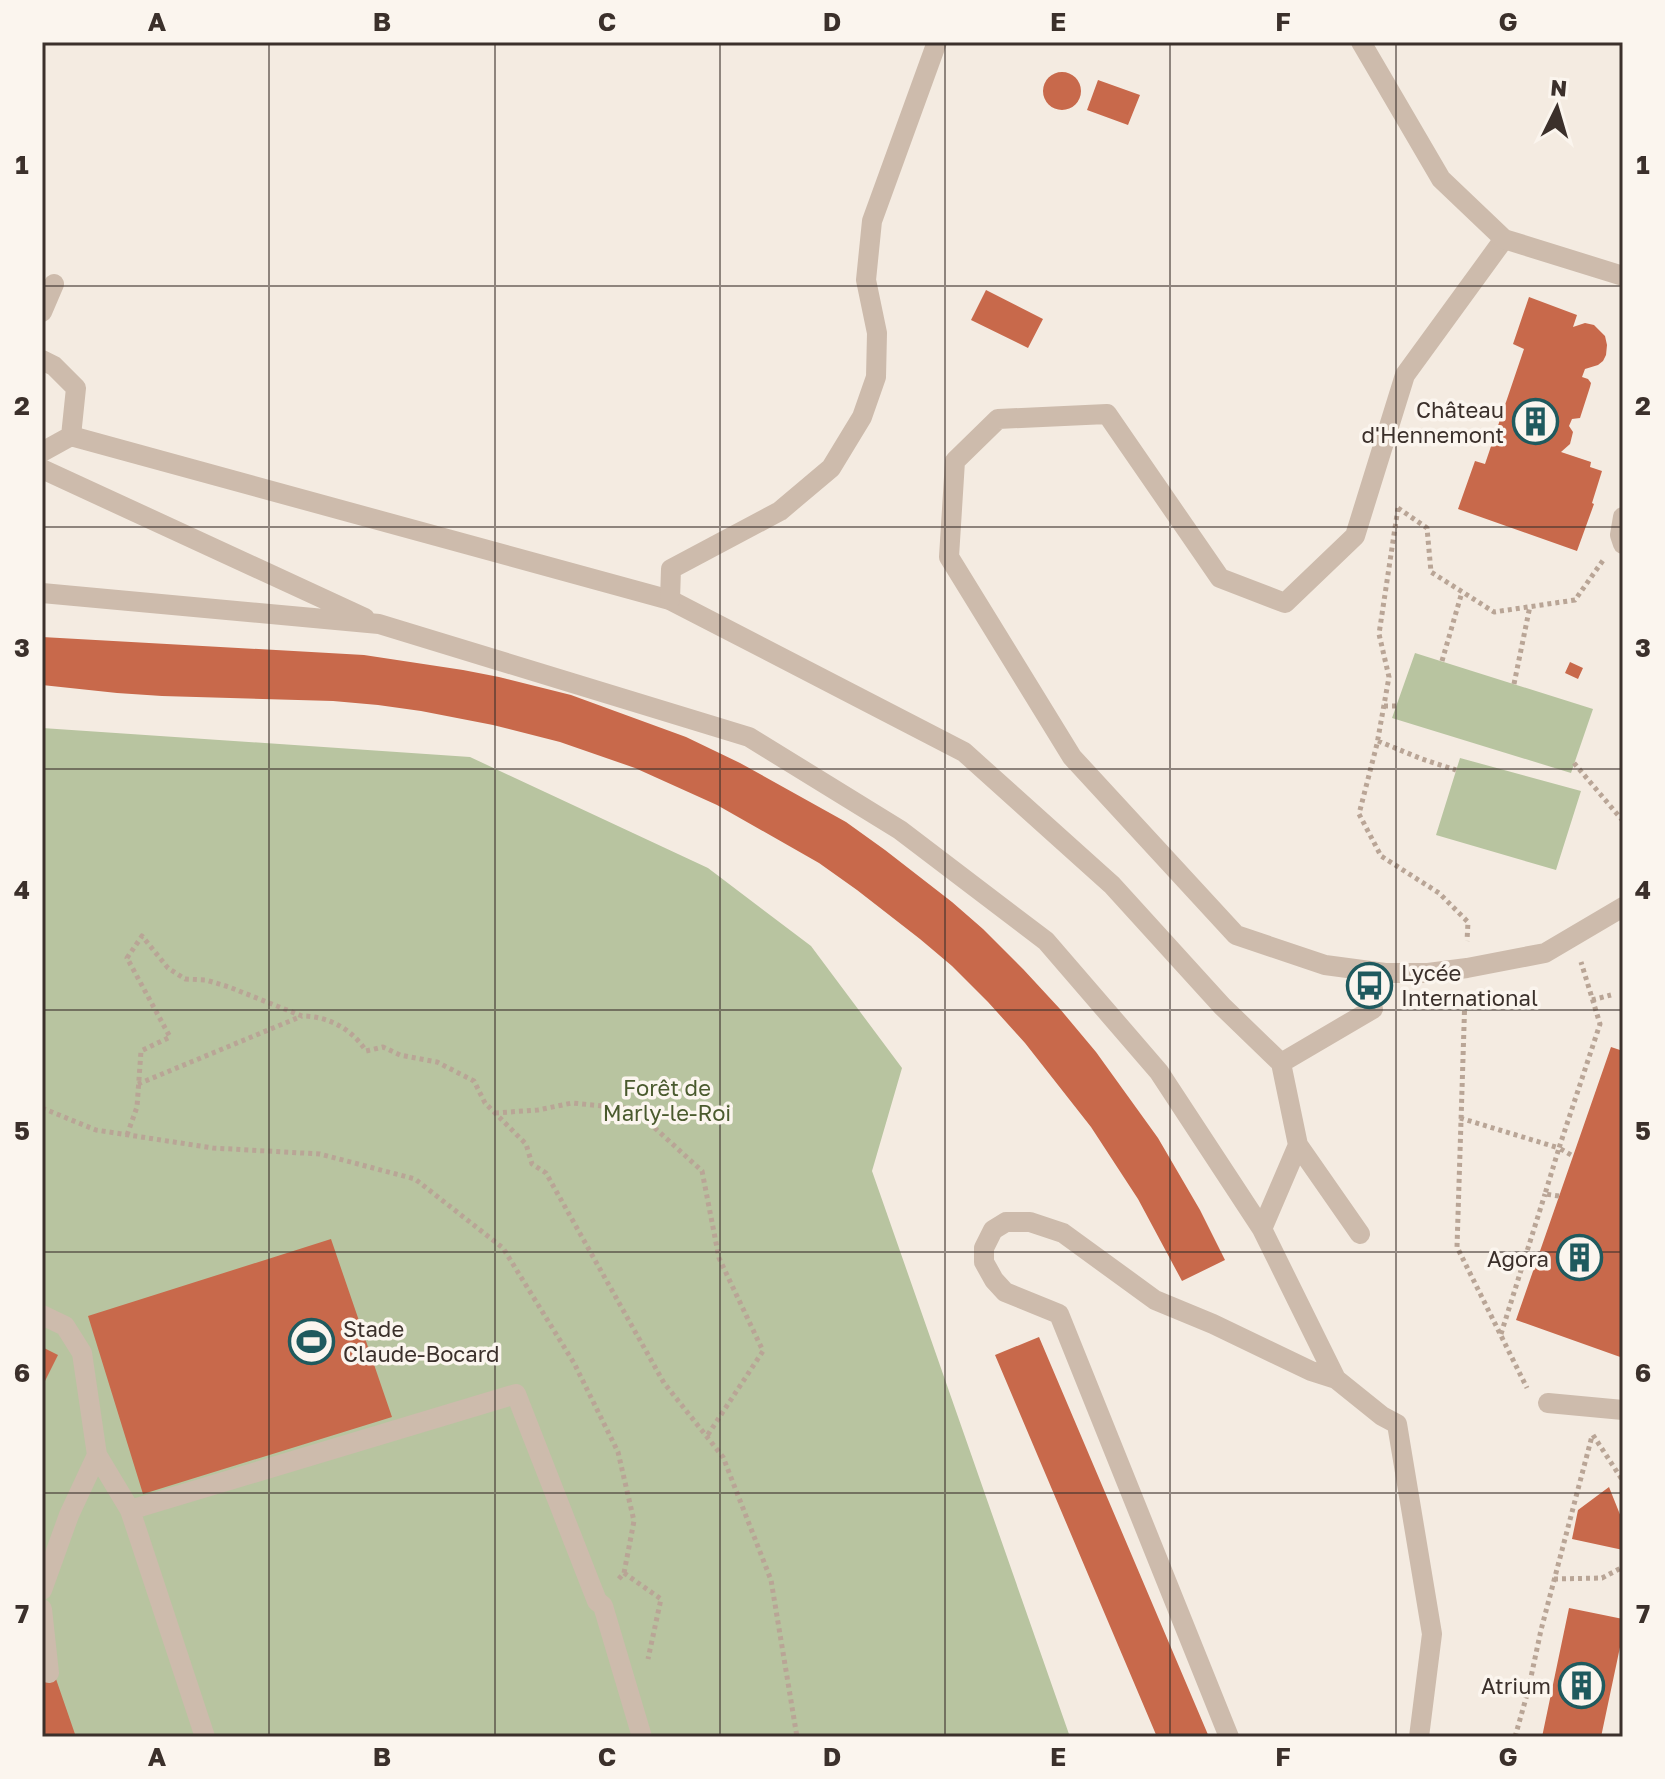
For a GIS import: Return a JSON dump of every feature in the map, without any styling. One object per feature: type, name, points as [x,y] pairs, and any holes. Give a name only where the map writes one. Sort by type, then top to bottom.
[{"type":"street","points":[[670,600],[671,569],[780,511],[831,468],[862,417],[876,377],[877,333],[866,280],[872,221],[937,42]]},
{"type":"street","points":[[1361,42],[1441,179],[1504,239],[1623,276]]},
{"type":"street","points":[[1504,239],[1405,375],[1355,536],[1285,603],[1220,578],[1107,414],[998,419],[955,461],[949,557],[1072,757],[1236,935],[1325,965],[1385,973],[1428,973],[1545,953],[1623,907]]},
{"type":"street","points":[[42,312],[54,284]]},
{"type":"street","points":[[42,360],[54,366],[76,388],[71,436]]},
{"type":"street","points":[[42,452],[71,436],[670,600],[964,752],[1112,885],[1222,1006],[1281,1063],[1298,1145],[1360,1234]]},
{"type":"street","points":[[42,469],[379,624],[749,737],[900,830],[1046,941],[1159,1072],[1262,1229],[1336,1379]]},
{"type":"street","points":[[42,593],[379,624]]},
{"type":"street","points":[[1281,1063],[1373,1009]]},
{"type":"street","points":[[1262,1229],[1298,1145]]},
{"type":"street","points":[[1229,1737],[1059,1314],[1005,1292],[984,1262],[984,1248],[993,1230],[1006,1222],[1030,1222],[1063,1233],[1155,1300],[1311,1371],[1336,1379],[1382,1416],[1397,1424],[1432,1634],[1419,1737]]},
{"type":"street","points":[[42,1315],[65,1326],[82,1353],[97,1455],[130,1510],[205,1737]]},
{"type":"street","points":[[130,1510],[516,1394],[597,1601],[603,1606],[642,1737]]},
{"type":"street","points":[[1548,1403],[1623,1410]]},
{"type":"street","points":[[42,1590],[69,1515],[97,1455]]},
{"type":"street","points":[[42,1609],[49,1673]]},
{"type":"path","points":[[1369,489],[1427,528],[1431,572],[1494,612],[1575,600],[1622,532]]},
{"type":"path","points":[[1398,508],[1379,634],[1389,677],[1378,741],[1359,814],[1381,856],[1439,893],[1468,922],[1457,1247],[1527,1388],[1548,1403]]},
{"type":"path","points":[[1442,661],[1462,592]]},
{"type":"path","points":[[1514,684],[1530,606]]},
{"type":"path","points":[[1384,706],[1397,706]]},
{"type":"path","points":[[1378,741],[1456,770]]},
{"type":"path","points":[[1574,763],[1623,821]]},
{"type":"path","points":[[127,1135],[137,1107],[141,1051],[170,1037],[127,958],[142,936],[168,968],[185,979],[206,980],[302,1016],[318,1016],[356,1035],[366,1051],[383,1047],[400,1055],[437,1062],[474,1081],[485,1103],[526,1144],[532,1164],[546,1173],[664,1383],[723,1457],[771,1580],[797,1737]]},
{"type":"path","points":[[1501,1335],[1600,1024],[1573,937]]},
{"type":"path","points":[[1592,1000],[1611,995]]},
{"type":"path","points":[[138,1084],[302,1016]]},
{"type":"path","points":[[495,1113],[538,1110],[572,1103],[634,1109],[702,1171],[719,1258],[763,1351],[707,1436]]},
{"type":"path","points":[[42,1108],[96,1130],[213,1148],[320,1154],[415,1179],[503,1248],[574,1363],[618,1452],[634,1521],[624,1573],[597,1601]]},
{"type":"path","points":[[1460,1118],[1559,1148],[1573,1156]]},
{"type":"path","points":[[1545,1194],[1559,1196]]},
{"type":"path","points":[[1515,1737],[1592,1433],[1623,1481]]},
{"type":"path","points":[[1554,1579],[1602,1578],[1623,1567]]},
{"type":"path","points":[[624,1573],[661,1599],[646,1670]]},
{"type":"green space","points":[[1415,653],[1593,709],[1571,773],[1392,718]]},
{"type":"green space","name":"Forêt de Marly-le-Roi","points":[[42,728],[470,757],[708,868],[811,946],[902,1068],[872,1171],[1070,1737],[42,1737]]},
{"type":"green space","points":[[1460,758],[1581,791],[1556,870],[1436,835]]},
{"type":"building","points":[[1062,72],[1075,78],[1081,91],[1075,104],[1062,110],[1049,104],[1043,91],[1049,78]]},
{"type":"building","points":[[1098,80],[1140,95],[1128,125],[1087,110]]},
{"type":"building","points":[[986,290],[1043,319],[1028,348],[971,320]]},
{"type":"building","name":"Château d'Hennemont","points":[[1529,297],[1577,315],[1573,327],[1585,323],[1594,325],[1605,336],[1607,345],[1603,361],[1585,369],[1582,377],[1588,379],[1590,387],[1580,418],[1572,419],[1569,426],[1573,432],[1570,444],[1561,452],[1591,462],[1590,467],[1602,471],[1577,551],[1458,509],[1475,461],[1485,464],[1524,349],[1513,344]]},
{"type":"building","points":[[42,637],[364,655],[463,670],[571,695],[686,737],[740,763],[846,822],[885,850],[952,902],[1023,969],[1096,1052],[1158,1138],[1225,1260],[1182,1281],[1138,1199],[1091,1127],[1025,1043],[988,1002],[952,966],[857,890],[819,863],[717,805],[635,768],[560,742],[421,711],[333,701],[162,696],[42,685]]},
{"type":"building","points":[[1570,662],[1583,668],[1578,679],[1565,673]]},
{"type":"building","name":"Agora","points":[[1611,1047],[1623,1051],[1623,1358],[1516,1320]]},
{"type":"building","points":[[331,1239],[392,1417],[143,1494],[88,1316]]},
{"type":"building","points":[[1039,1337],[1209,1737],[1157,1737],[995,1355]]},
{"type":"building","points":[[42,1347],[58,1355],[42,1387]]},
{"type":"building","points":[[1609,1487],[1623,1522],[1623,1550],[1572,1539],[1578,1510]]},
{"type":"building","name":"Atrium","points":[[1569,1608],[1623,1619],[1623,1633],[1601,1737],[1542,1737]]},
{"type":"building","points":[[56,1679],[76,1737],[42,1737],[42,1683]]},
{"type":"place","name":"Château d'Hennemont","points":[[1535,422]]},
{"type":"place","name":"Lycée International","points":[[1370,985]]},
{"type":"place","name":"Agora","points":[[1580,1258]]},
{"type":"place","name":"Stade Claude-Bocard","points":[[312,1341]]},
{"type":"place","name":"Atrium","points":[[1582,1685]]}]
